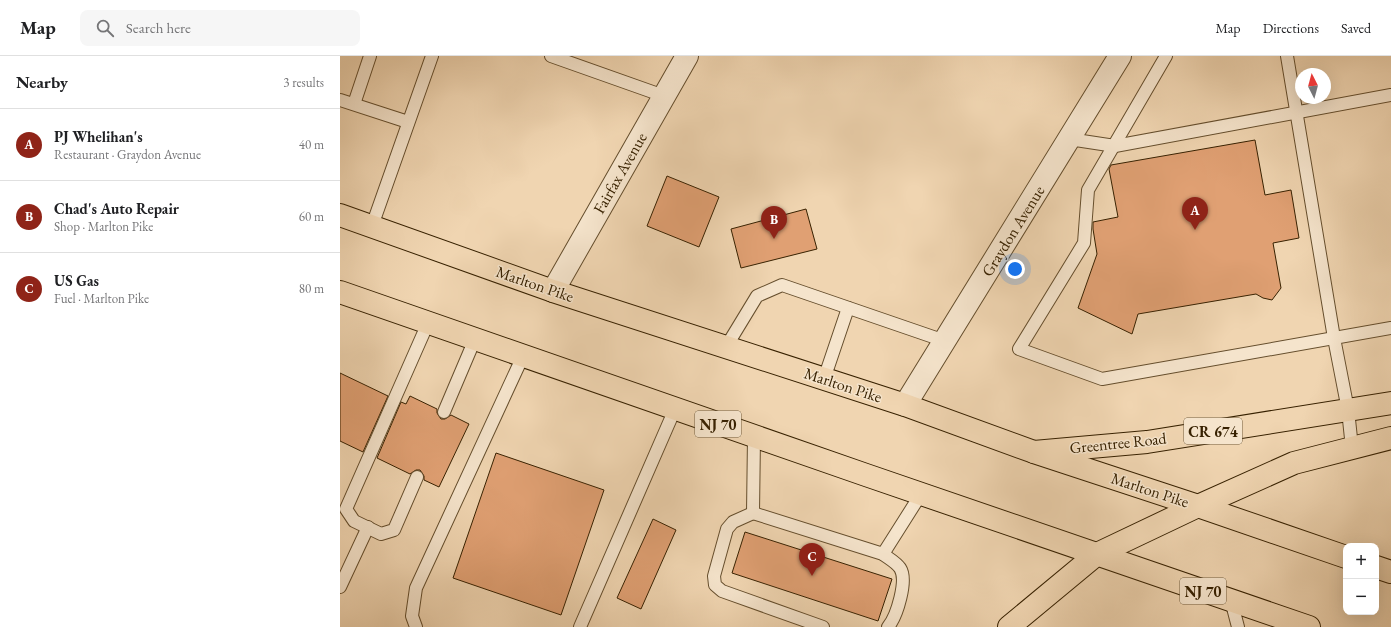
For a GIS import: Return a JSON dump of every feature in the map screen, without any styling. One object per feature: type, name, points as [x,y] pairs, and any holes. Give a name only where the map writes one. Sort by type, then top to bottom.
[{"type":"main road","name":"Marlton Pike","points":[[340,215],[553,291],[906,405],[1034,452],[1343,556]]},
{"type":"main road","name":"NJ 70","points":[[340,292],[754,437],[1309,627]]},
{"type":"main road","name":"Greentree Road","points":[[1034,452],[1148,442],[1391,403]]},
{"type":"main road","points":[[1008,627],[1097,554],[1198,506],[1294,463],[1391,438]]},
{"type":"main road","points":[[1379,568],[1391,572]]},
{"type":"street","name":"Fairfax Avenue","points":[[553,291],[687,56]]},
{"type":"street","name":"Graydon Avenue","points":[[906,405],[1120,56]]},
{"type":"lane","points":[[354,104],[370,56]]},
{"type":"lane","points":[[372,226],[432,56]]},
{"type":"lane","points":[[551,56],[664,96]]},
{"type":"lane","points":[[1166,56],[1088,190],[1084,243],[1019,349],[1102,379],[1391,328]]},
{"type":"lane","points":[[1287,56],[1334,338],[1348,410],[1352,448]]},
{"type":"lane","points":[[1069,138],[1114,146],[1391,95]]},
{"type":"lane","points":[[340,100],[408,122]]},
{"type":"lane","points":[[726,347],[757,296],[782,285],[945,341]]},
{"type":"lane","points":[[824,379],[848,308]]},
{"type":"lane","points":[[417,477],[394,530],[381,534],[354,521],[346,509],[428,323]]},
{"type":"lane","points":[[444,412],[475,339]]},
{"type":"lane","points":[[416,627],[412,616],[416,588],[523,356]]},
{"type":"lane","points":[[580,627],[675,409]]},
{"type":"lane","points":[[753,514],[754,437]]},
{"type":"lane","points":[[883,554],[921,494]]},
{"type":"lane","points":[[822,627],[722,592],[715,585],[714,576],[727,529],[733,522],[753,514],[883,554],[899,566],[903,574],[903,584],[893,621],[888,627]]},
{"type":"lane","points":[[340,588],[368,527]]},
{"type":"lane","points":[[1231,600],[1238,627]]},
{"type":"building","points":[[1255,140],[1265,195],[1291,190],[1299,238],[1273,243],[1281,288],[1272,300],[1263,298],[1256,294],[1138,314],[1132,334],[1078,308],[1097,254],[1093,222],[1118,217],[1109,169],[1111,165]]},
{"type":"building","points":[[667,176],[719,197],[699,247],[647,226]]},
{"type":"building","points":[[806,209],[817,249],[741,268],[731,229]]},
{"type":"building","points":[[340,373],[388,396],[363,452],[340,441]]},
{"type":"building","points":[[410,396],[437,409],[437,413],[441,419],[445,419],[451,415],[469,424],[439,487],[424,480],[424,476],[420,470],[416,470],[410,474],[377,458],[401,402],[406,404]]},
{"type":"building","points":[[496,453],[604,490],[561,615],[453,578]]},
{"type":"building","points":[[653,519],[676,530],[641,609],[617,598]]},
{"type":"building","points":[[745,532],[892,579],[878,621],[732,573]]},
{"type":"place","name":"PJ Whelihan's","points":[[1195,230]]},
{"type":"place","name":"Chad's Auto Repair","points":[[774,239]]},
{"type":"place","name":"US Gas","points":[[812,576]]}]
